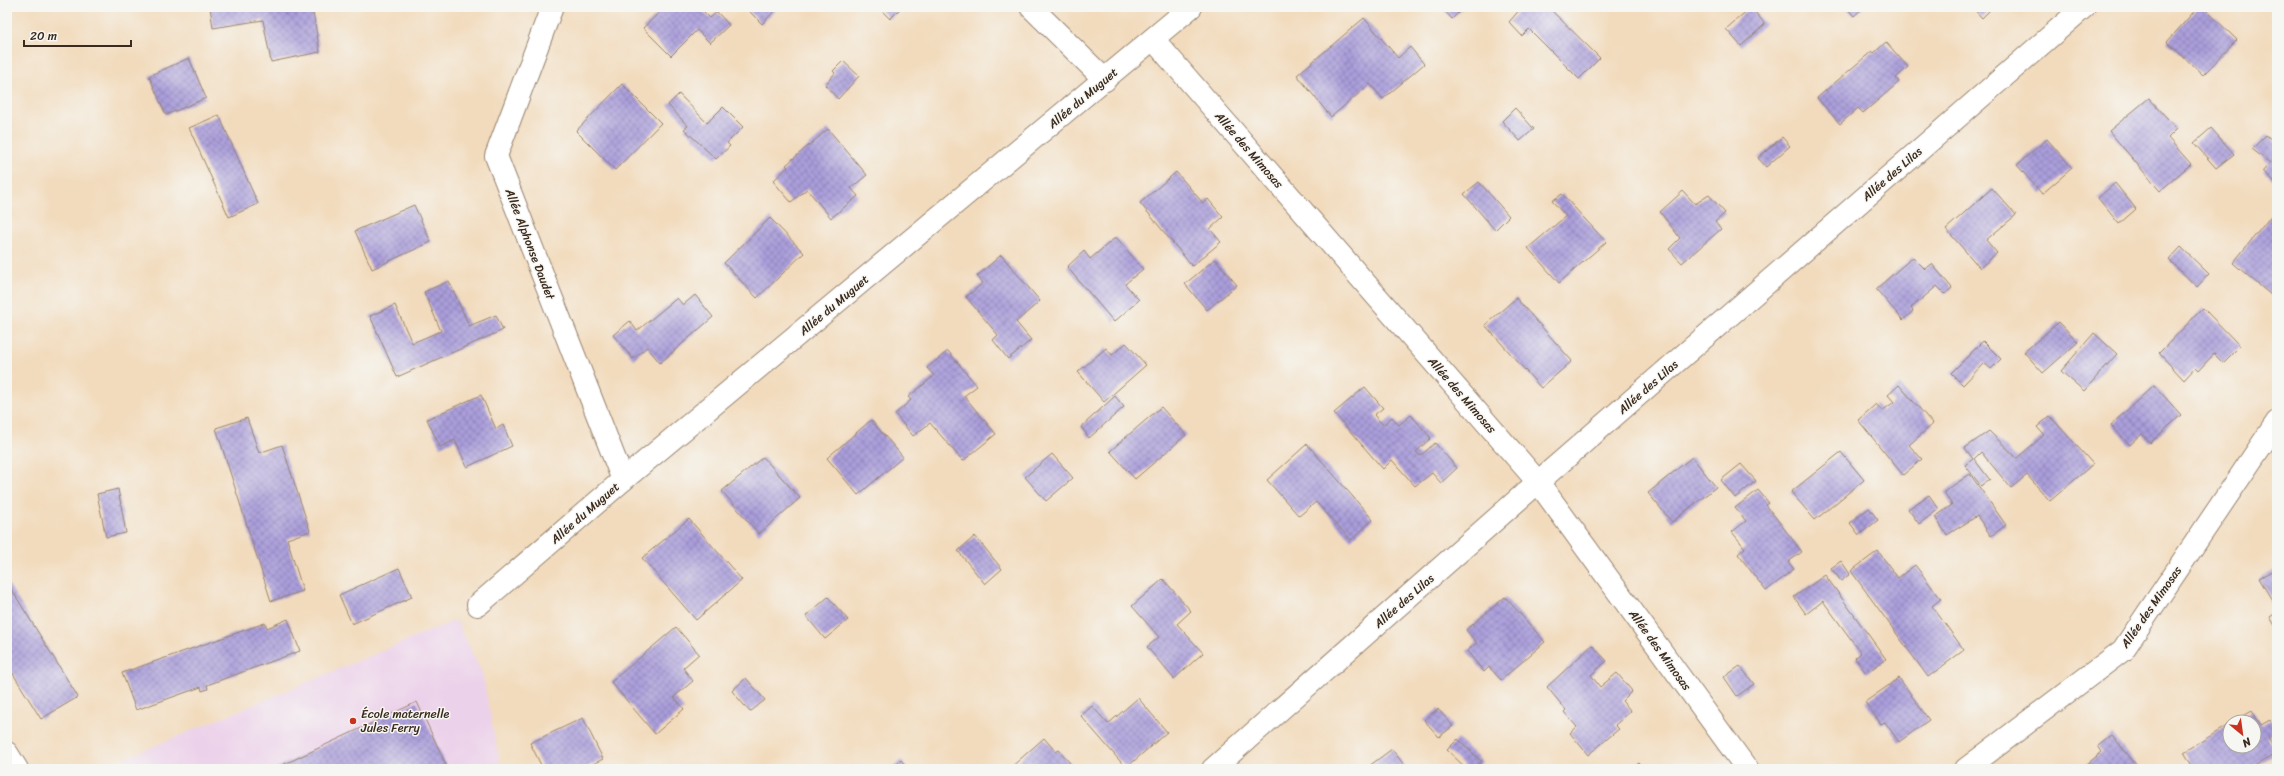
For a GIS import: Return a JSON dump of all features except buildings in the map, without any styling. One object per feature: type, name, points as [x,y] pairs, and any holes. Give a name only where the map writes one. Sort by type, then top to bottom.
[{"type":"street","name":"Allée Alphonse Daudet","points":[[552,7],[496,156],[623,480]]},
{"type":"street","points":[[1031,7],[1105,80]]},
{"type":"street","name":"Allée du Muguet","points":[[478,605],[623,480],[1191,7]]},
{"type":"street","name":"Allée des Lilas","points":[[1214,769],[1538,482],[2084,7]]},
{"type":"street","name":"Allée des Mimosas","points":[[1153,39],[1538,482],[1747,769]]},
{"type":"street","name":"Allée des Mimosas","points":[[1966,769],[2123,650],[2277,422]]},
{"type":"street","points":[[7,753],[17,769]]},
{"type":"shaded area","name":"École maternelle Jules Ferry","points":[[456,620],[482,673],[501,769],[99,769]]},
{"type":"place","name":"École maternelle Jules Ferry","points":[[353,721]]}]
